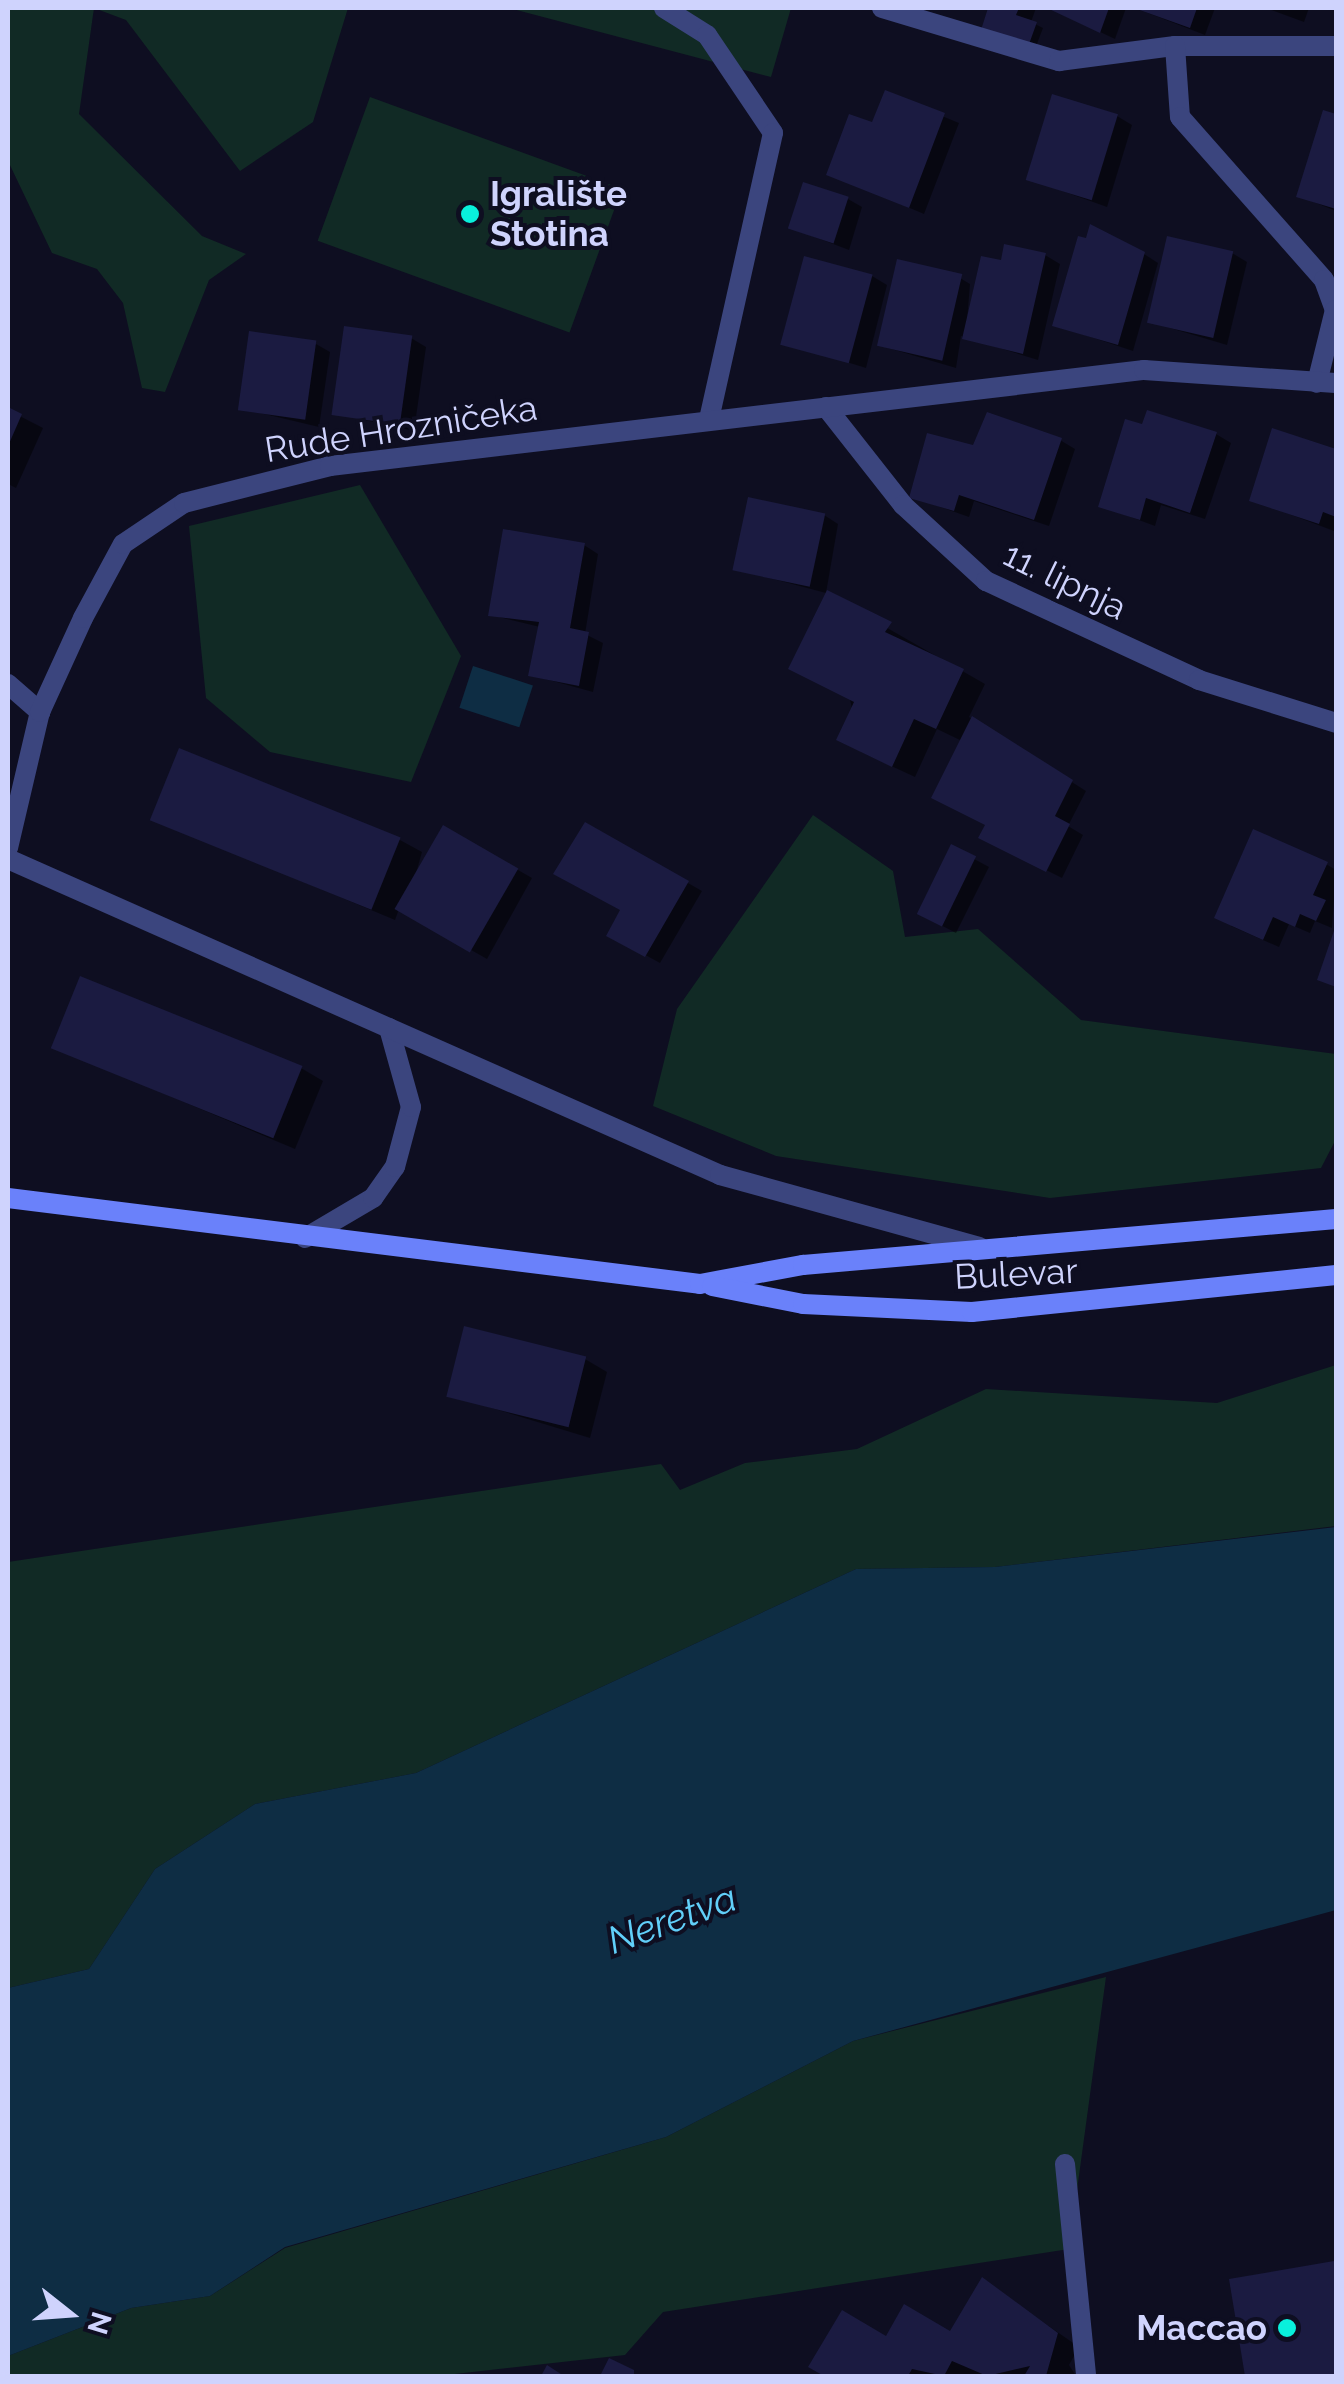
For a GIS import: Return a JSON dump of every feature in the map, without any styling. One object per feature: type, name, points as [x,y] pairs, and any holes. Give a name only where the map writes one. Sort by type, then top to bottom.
[{"type":"main road","points":[[8,1198],[304,1239],[700,1284],[986,1248],[1336,1219]]},
{"type":"main road","name":"Bulevar","points":[[700,1284],[803,1304],[972,1312],[1336,1275]]},
{"type":"street","points":[[664,8],[706,35],[773,133],[710,416],[1144,370],[1327,383],[1336,310],[1324,280],[1180,118],[1174,46]]},
{"type":"street","points":[[882,8],[1059,61],[1174,46],[1336,46]]},
{"type":"street","name":"11. lipnja","points":[[826,406],[903,505],[986,582],[1199,680],[1336,723]]},
{"type":"street","name":"Rude Hrozničeka","points":[[8,848],[40,712],[123,544],[184,503],[330,466],[710,416]]},
{"type":"street","points":[[8,684],[40,712]]},
{"type":"street","points":[[8,859],[720,1174],[986,1248]]},
{"type":"street","points":[[304,1239],[372,1198],[395,1166],[411,1107],[389,1028]]},
{"type":"street","points":[[1065,2164],[1086,2376]]},
{"type":"green space","points":[[8,8],[94,8],[79,114],[202,236],[246,254],[209,280],[165,392],[142,388],[123,303],[97,269],[52,253],[8,161]]},
{"type":"green space","points":[[94,8],[348,8],[313,122],[240,171],[126,20]]},
{"type":"green space","points":[[509,8],[791,8],[771,77]]},
{"type":"green space","name":"Igralište Stotina","points":[[370,97],[622,189],[570,332],[318,241]]},
{"type":"green space","points":[[360,485],[461,656],[411,782],[270,752],[206,698],[189,526]]},
{"type":"green space","points":[[813,815],[893,871],[905,937],[978,929],[1081,1020],[1336,1054],[1336,1139],[1321,1168],[1050,1198],[776,1156],[653,1106],[677,1009]]},
{"type":"green space","points":[[1336,1365],[1336,1526],[995,1567],[856,1569],[416,1773],[255,1804],[155,1869],[89,1969],[8,1988],[8,1562],[661,1464],[680,1490],[745,1463],[857,1449],[986,1389],[1217,1403]]},
{"type":"green space","points":[[1106,1977],[1069,2249],[663,2312],[625,2355],[437,2376],[8,2376],[8,2356],[131,2308],[210,2296],[285,2248],[666,2137],[853,2041]]},
{"type":"water","points":[[473,666],[533,685],[519,727],[459,708]]},
{"type":"water","name":"Neretva","points":[[1336,1527],[1336,1910],[853,2041],[666,2137],[285,2247],[210,2296],[131,2308],[8,2356],[8,1988],[89,1969],[155,1869],[255,1804],[416,1773],[856,1569],[995,1567]]},
{"type":"building","points":[[988,8],[1019,8],[1016,15],[1037,22],[1028,47],[981,30]]},
{"type":"building","points":[[1047,8],[1109,8],[1100,33]]},
{"type":"building","points":[[1134,8],[1197,8],[1190,28]]},
{"type":"building","points":[[885,90],[945,113],[909,208],[826,175],[849,114],[872,122]]},
{"type":"building","points":[[1052,94],[1118,114],[1092,200],[1026,180]]},
{"type":"building","points":[[1323,110],[1336,114],[1336,209],[1296,197]]},
{"type":"building","points":[[803,182],[849,197],[834,243],[788,229]]},
{"type":"building","points":[[1090,224],[1145,252],[1118,345],[1052,326],[1078,236],[1086,238]]},
{"type":"building","points":[[1167,236],[1233,251],[1213,338],[1147,323]]},
{"type":"building","points":[[1004,244],[1046,253],[1023,354],[962,339],[981,256],[1001,260]]},
{"type":"building","points":[[804,256],[873,274],[849,363],[780,345]]},
{"type":"building","points":[[897,259],[962,274],[942,361],[877,346]]},
{"type":"building","points":[[344,326],[412,336],[400,425],[331,415]]},
{"type":"building","points":[[249,331],[316,340],[305,420],[238,410]]},
{"type":"building","points":[[8,407],[22,414],[8,446]]},
{"type":"building","points":[[1147,410],[1217,432],[1190,513],[1146,498],[1140,520],[1098,507],[1125,419],[1142,424]]},
{"type":"building","points":[[987,412],[1062,438],[1034,520],[959,495],[954,511],[909,498],[927,433],[973,445]]},
{"type":"building","points":[[1272,428],[1336,449],[1336,517],[1323,512],[1319,524],[1249,501]]},
{"type":"building","points":[[748,497],[825,513],[810,587],[732,570]]},
{"type":"building","points":[[503,529],[585,543],[570,628],[589,632],[579,686],[528,676],[539,622],[488,616]]},
{"type":"building","points":[[827,590],[892,622],[885,632],[964,669],[936,729],[914,719],[892,767],[836,740],[854,702],[788,669]]},
{"type":"building","points":[[972,716],[1073,780],[1055,816],[1070,824],[1046,872],[978,838],[985,825],[931,798]]},
{"type":"building","points":[[179,748],[401,838],[371,910],[150,820]]},
{"type":"building","points":[[585,822],[689,881],[645,957],[606,936],[620,910],[553,874]]},
{"type":"building","points":[[443,825],[518,868],[470,953],[394,909]]},
{"type":"building","points":[[1253,829],[1328,862],[1313,895],[1326,900],[1316,921],[1300,914],[1295,927],[1273,917],[1263,940],[1214,918]]},
{"type":"building","points":[[951,844],[976,856],[942,926],[917,914]]},
{"type":"building","points":[[1336,925],[1336,987],[1317,980]]},
{"type":"building","points":[[80,976],[303,1066],[273,1138],[51,1048]]},
{"type":"building","points":[[464,1326],[586,1356],[569,1427],[446,1397]]},
{"type":"building","name":"Maccao","points":[[1334,2261],[1336,2376],[1245,2376],[1229,2279]]},
{"type":"building","points":[[982,2277],[1058,2333],[1046,2376],[1024,2376],[1030,2366],[987,2376],[952,2361],[944,2376],[912,2369],[908,2376],[824,2376],[808,2367],[842,2310],[886,2336],[904,2304],[950,2331]]},
{"type":"building","points":[[609,2358],[634,2370],[634,2376],[600,2376]]},
{"type":"building","points":[[547,2365],[564,2376],[541,2376]]},
{"type":"place","name":"Igralište Stotina","points":[[470,214]]},
{"type":"place","name":"Maccao","points":[[1287,2328]]}]
